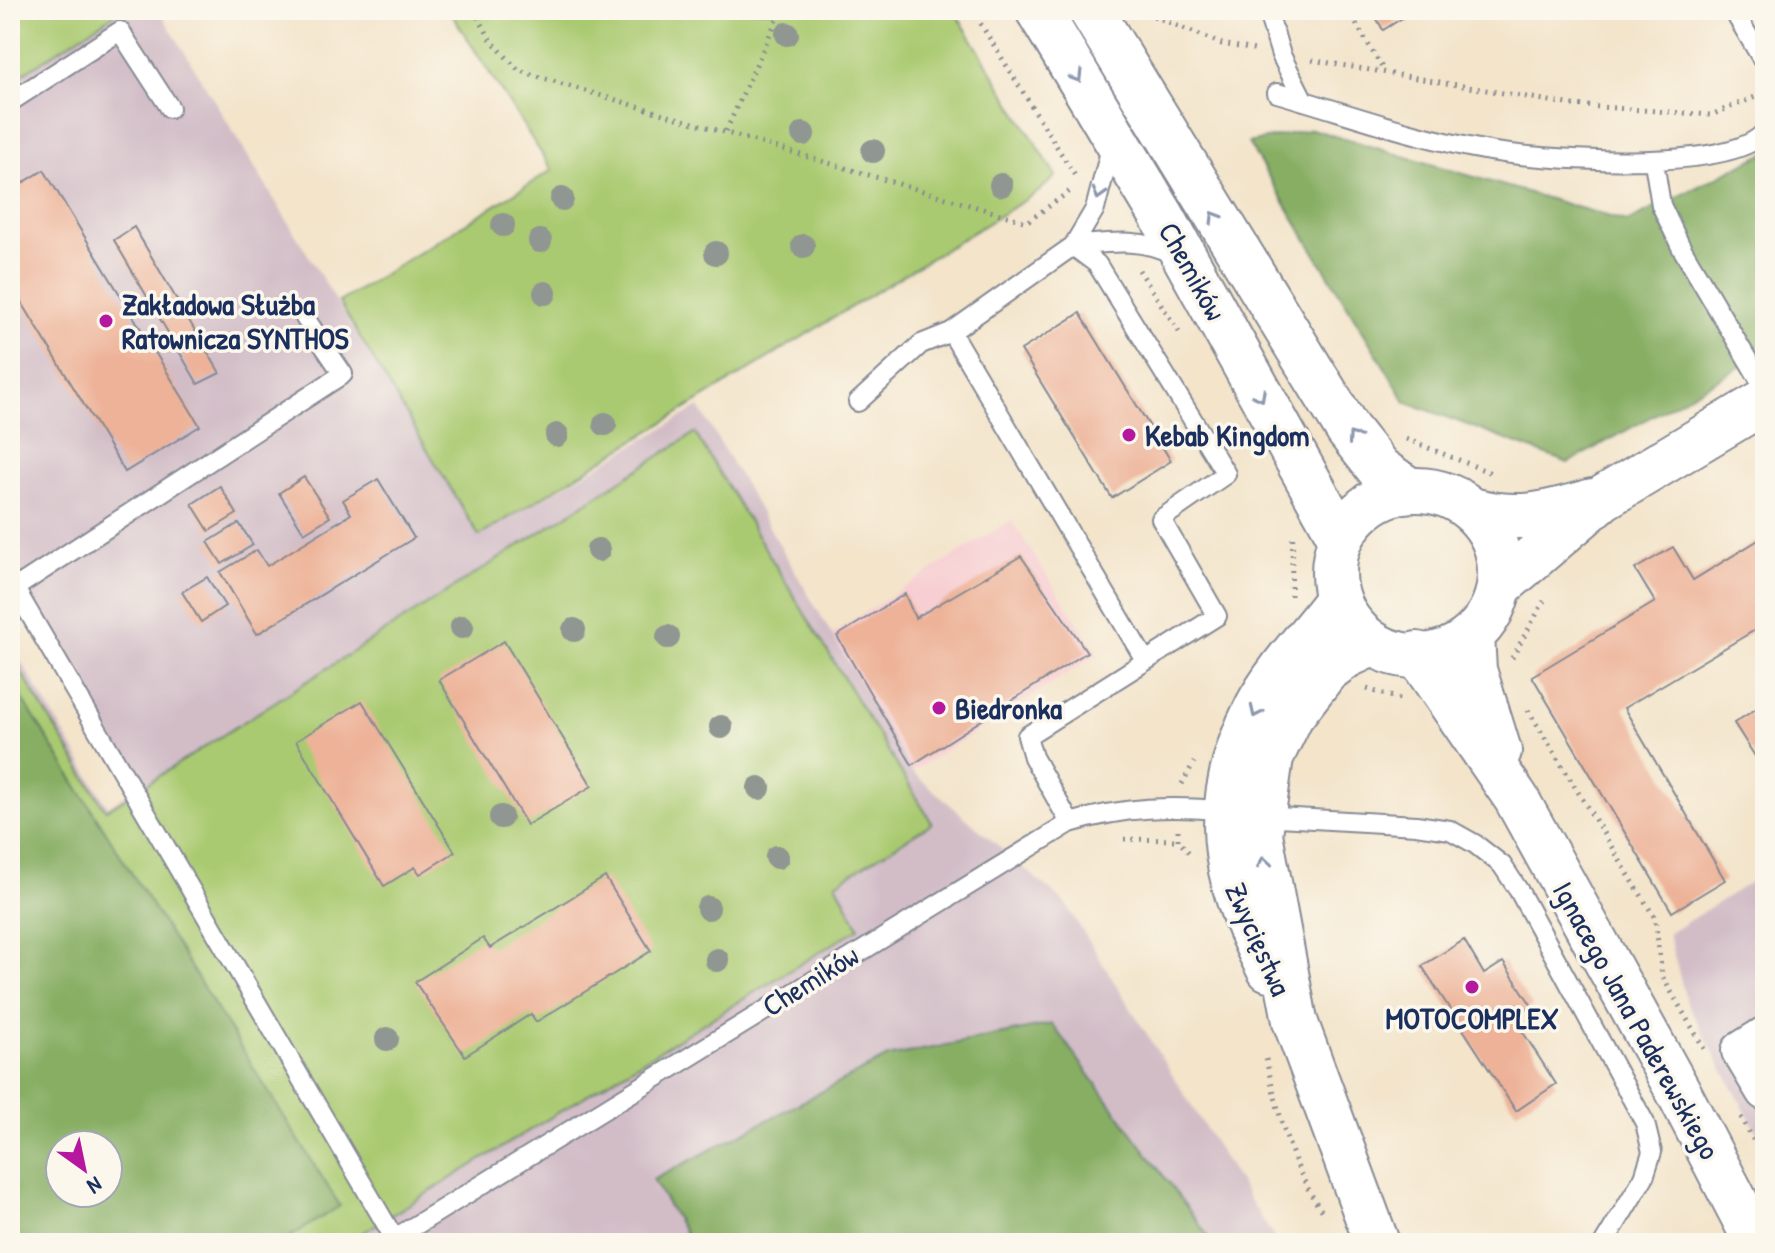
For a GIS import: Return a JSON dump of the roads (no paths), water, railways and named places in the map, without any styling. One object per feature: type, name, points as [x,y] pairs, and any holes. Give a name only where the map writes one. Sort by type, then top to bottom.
[{"type":"main road","name":"Chemików","points":[[1038,10],[1189,264],[1340,537]]},
{"type":"main road","name":"Chemików","points":[[1091,10],[1348,430],[1379,469],[1409,490]]},
{"type":"main road","points":[[1501,585],[1603,498],[1765,401]]},
{"type":"main road","points":[[1475,511],[1489,528],[1497,545],[1501,585],[1487,620],[1472,635],[1438,653],[1417,654],[1372,644],[1357,631],[1337,600],[1332,571],[1340,537],[1362,513],[1383,498],[1409,490],[1433,492],[1475,511],[1511,519],[1539,516],[1603,498]]},
{"type":"main road","name":"Zwycięstwa","points":[[1337,600],[1257,707],[1244,741],[1244,814],[1260,834],[1295,1021],[1377,1243]]},
{"type":"main road","name":"Ignacego Jana Paderewskiego","points":[[1472,635],[1481,698],[1516,798]]},
{"type":"main road","name":"Zwycięstwa","points":[[1244,814],[1291,716],[1326,671],[1346,656],[1372,644]]},
{"type":"main road","name":"Ignacego Jana Paderewskiego","points":[[1417,654],[1516,798],[1757,1243]]},
{"type":"street","points":[[1765,1036],[1741,1051],[1765,1091]]},
{"type":"lane","points":[[1733,10],[1765,64]]},
{"type":"lane","points":[[1269,16],[1281,55],[1304,101]]},
{"type":"lane","points":[[10,102],[120,31],[170,108]]},
{"type":"lane","points":[[1277,93],[1485,151],[1654,162],[1728,152],[1761,137],[1765,131]]},
{"type":"lane","points":[[858,402],[921,344],[951,332],[1073,246],[1095,209],[1114,137]]},
{"type":"lane","points":[[1654,162],[1661,205],[1681,247],[1765,389]]},
{"type":"lane","points":[[1073,246],[1119,242],[1155,245],[1189,264]]},
{"type":"lane","points":[[1070,823],[1033,757],[1027,736],[1217,616],[1161,519],[1226,474],[1097,264],[1073,246]]},
{"type":"lane","points":[[305,318],[343,374],[12,584],[393,1242]]},
{"type":"lane","points":[[951,332],[1145,660]]},
{"type":"lane","name":"Chemików","points":[[393,1242],[1070,823],[1139,808],[1450,830],[1502,865],[1645,1123],[1652,1152],[1644,1177],[1604,1243]]},
{"type":"place","name":"Zakładowa Służba Ratownicza SYNTHOS","points":[[106,321]]},
{"type":"place","name":"Kebab Kingdom","points":[[1129,435]]},
{"type":"place","name":"Biedronka","points":[[939,708]]},
{"type":"place","name":"MOTOCOMPLEX","points":[[1472,987]]}]
